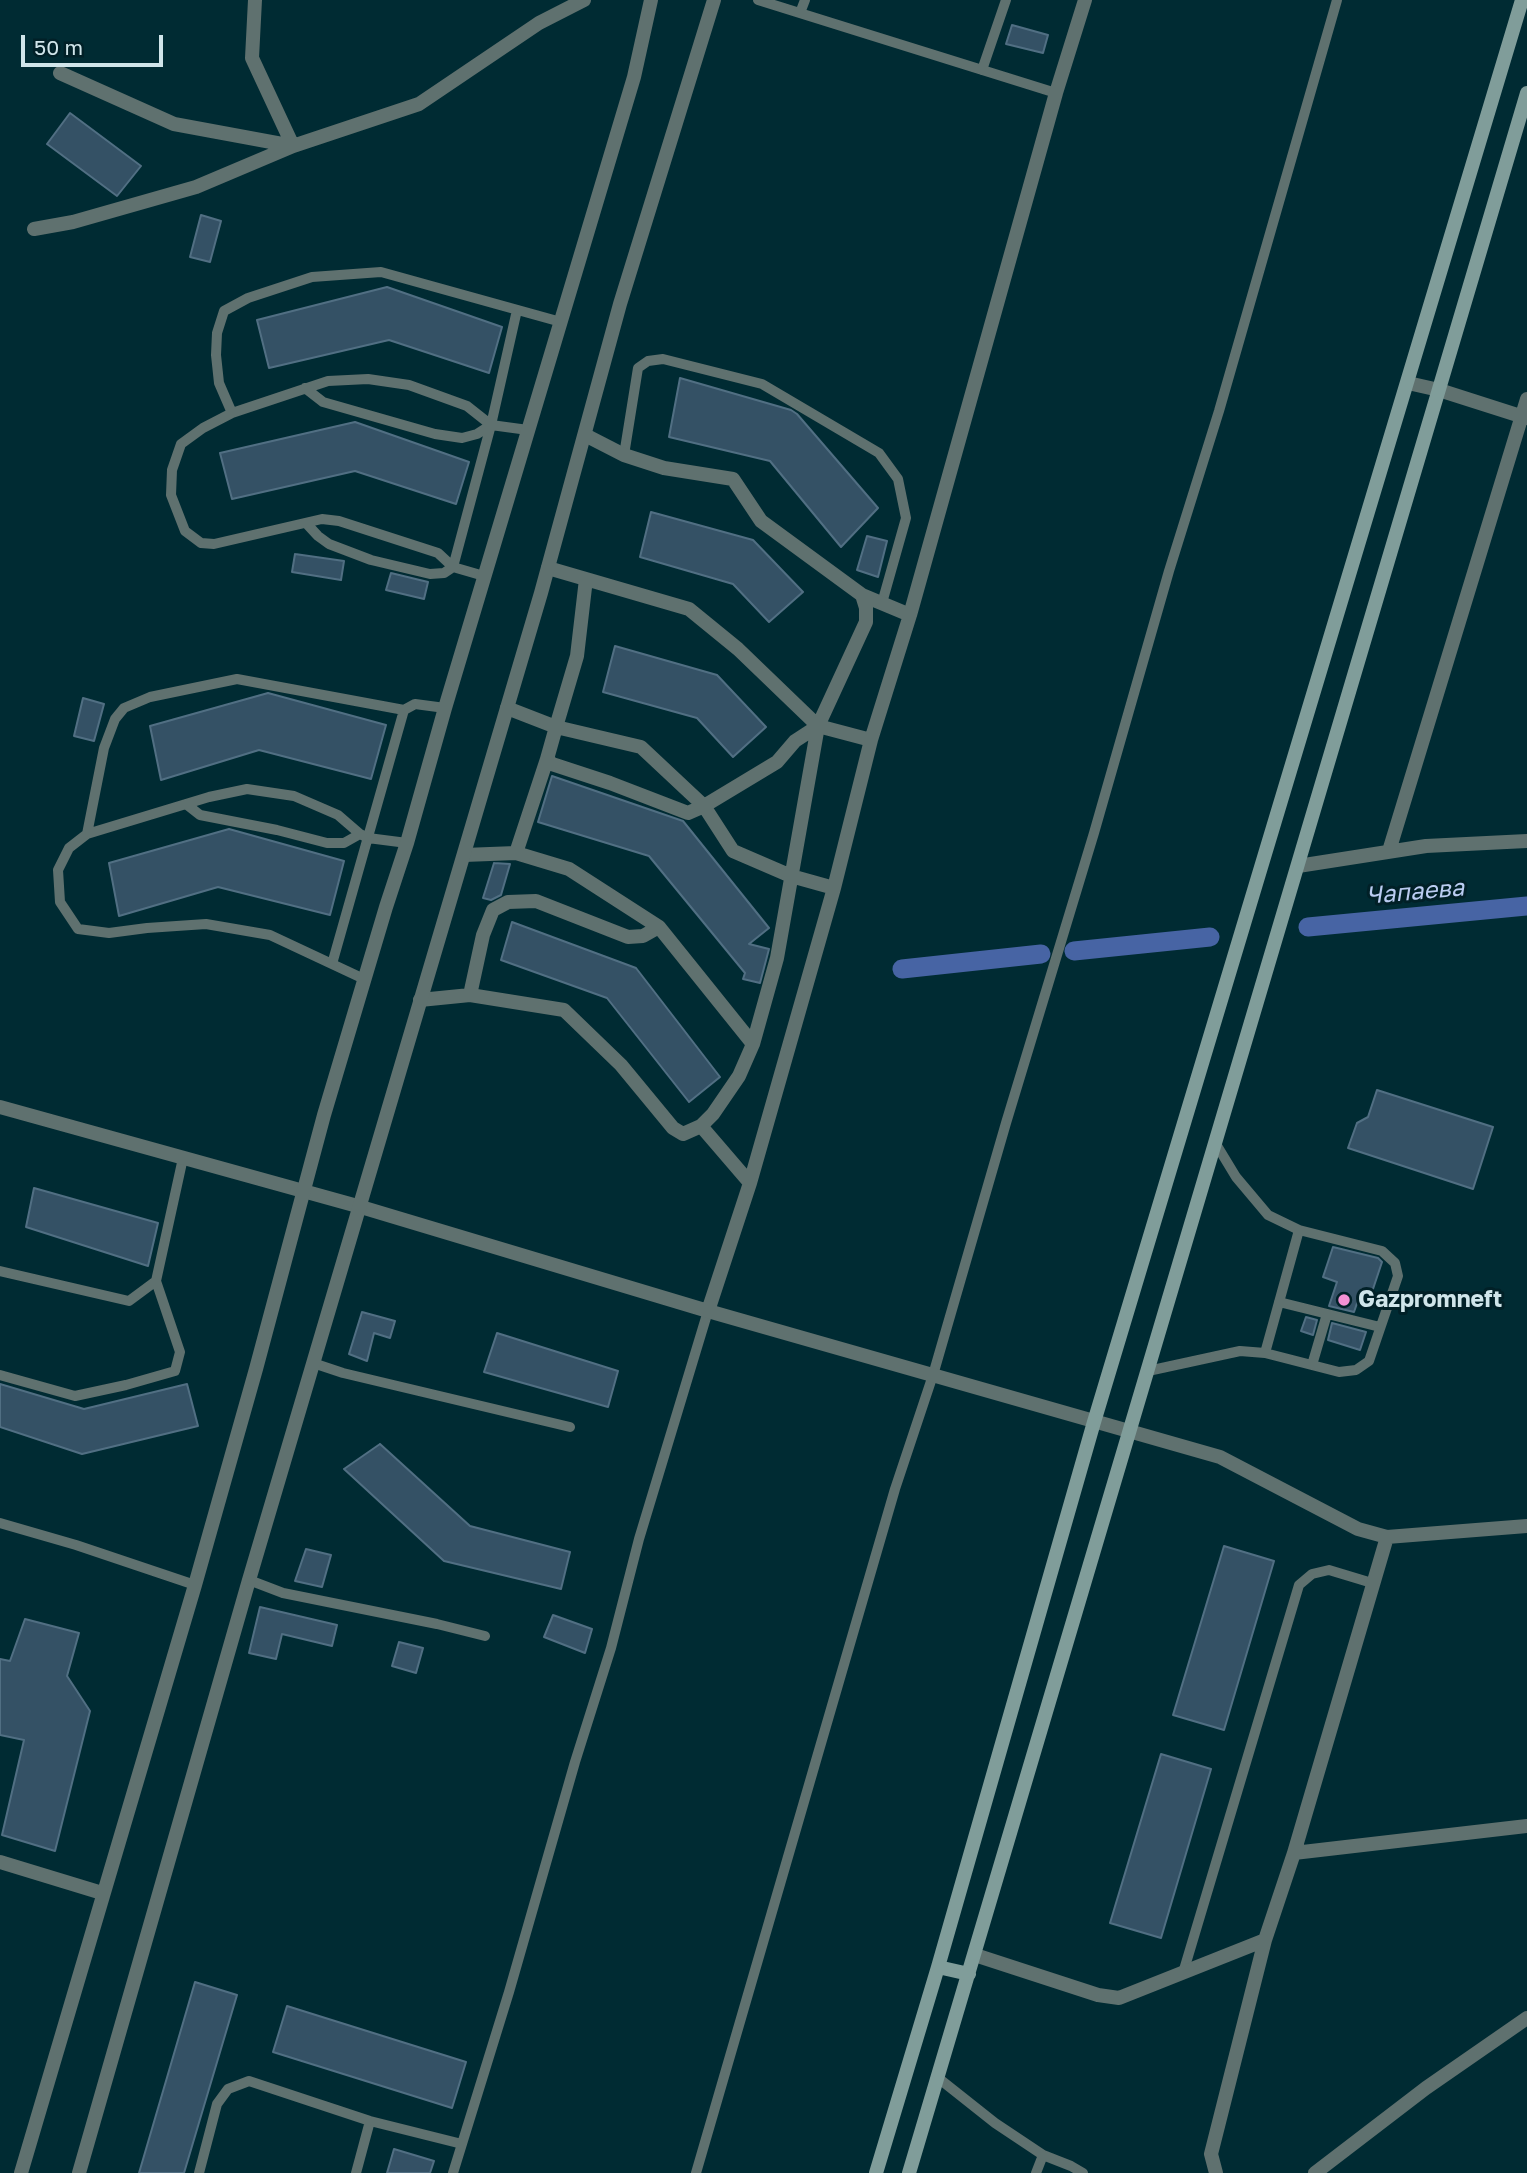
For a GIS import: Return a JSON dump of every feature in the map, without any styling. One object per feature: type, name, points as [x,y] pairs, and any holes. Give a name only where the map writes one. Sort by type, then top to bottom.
[{"type":"main road","points":[[876,2173],[938,1967],[1094,1422],[1522,0]]},
{"type":"main road","points":[[909,2173],[1527,93]]},
{"type":"main road","points":[[938,1967],[969,1974]]},
{"type":"street","points":[[255,0],[252,58],[293,146]]},
{"type":"street","points":[[34,229],[74,222],[196,187],[293,146],[419,104],[539,23],[584,0]]},
{"type":"street","points":[[21,2173],[195,1585],[324,1115],[634,77],[651,0]]},
{"type":"street","points":[[79,2173],[249,1580],[548,568],[620,304],[714,0]]},
{"type":"street","points":[[708,1311],[750,1183],[834,888],[871,740],[910,615],[1056,93],[1085,0]]},
{"type":"street","points":[[60,73],[174,124],[293,146]]},
{"type":"street","points":[[1408,383],[1524,417]]},
{"type":"street","points":[[1389,851],[1524,417],[1527,399]]},
{"type":"street","points":[[585,435],[624,455],[664,468],[733,479],[761,521],[862,595],[910,615]]},
{"type":"street","points":[[548,568],[689,609],[738,649],[818,726],[871,740]]},
{"type":"street","points":[[516,853],[577,656],[586,579]]},
{"type":"street","points":[[420,1000],[470,995],[564,1010],[621,1065],[673,1128],[683,1134],[701,1126],[713,1114],[738,1076],[753,1044],[777,958],[818,726],[866,622],[862,595]]},
{"type":"street","points":[[507,708],[556,727],[641,747],[704,806],[733,851],[791,876],[834,888]]},
{"type":"street","points":[[547,759],[552,764],[688,813],[778,762],[795,741],[818,726]]},
{"type":"street","points":[[1298,866],[1426,846],[1527,841]]},
{"type":"street","points":[[464,855],[516,853],[569,869],[659,927],[753,1044]]},
{"type":"street","points":[[470,995],[483,935],[494,910],[508,902],[536,901],[628,937],[643,936],[659,927]]},
{"type":"street","points":[[0,1107],[361,1207],[708,1311],[1220,1457],[1358,1528],[1387,1537],[1527,1526]]},
{"type":"street","points":[[701,1126],[750,1183]]},
{"type":"street","points":[[1216,2173],[1211,2154],[1265,1940],[1294,1853],[1387,1537]]},
{"type":"street","points":[[1294,1853],[1527,1826]]},
{"type":"street","points":[[0,1862],[102,1893]]},
{"type":"street","points":[[975,1955],[1098,1995],[1118,1998],[1265,1940]]},
{"type":"street","points":[[1315,2173],[1426,2088],[1527,2018]]},
{"type":"lane","points":[[758,0],[1056,93]]},
{"type":"lane","points":[[800,13],[805,0]]},
{"type":"lane","points":[[982,70],[1006,0]]},
{"type":"lane","points":[[696,2173],[895,1489],[933,1375],[1169,571],[1219,411],[1336,0]]},
{"type":"lane","points":[[232,413],[219,383],[216,355],[217,333],[224,311],[248,298],[312,278],[381,272],[561,322]]},
{"type":"lane","points":[[306,523],[329,544],[407,570],[430,574],[444,573],[453,567],[491,425],[517,310]]},
{"type":"lane","points":[[624,455],[638,368],[648,361],[663,359],[762,384],[879,453],[898,479],[906,518],[882,603]]},
{"type":"lane","points":[[484,576],[453,567],[438,553],[363,527],[331,520],[214,544],[201,543],[185,531],[171,495],[172,470],[181,444],[203,429],[232,413],[328,381],[368,379],[409,385],[467,406],[491,425],[528,430]]},
{"type":"lane","points":[[305,388],[323,402],[435,434],[462,438],[477,434],[491,425]]},
{"type":"lane","points":[[87,834],[104,748],[115,719],[124,708],[150,697],[237,679],[404,710],[415,704],[445,708]]},
{"type":"lane","points":[[332,964],[364,836],[404,710]]},
{"type":"lane","points":[[364,836],[338,815],[294,796],[247,789],[87,834],[69,848],[58,870],[60,902],[78,929],[109,933],[206,924],[270,935],[364,979]]},
{"type":"lane","points":[[186,804],[200,815],[327,843],[344,843],[364,836],[407,843]]},
{"type":"lane","points":[[1148,1371],[1240,1351],[1265,1353],[1339,1372],[1356,1370],[1369,1361],[1398,1276],[1395,1263],[1382,1251],[1299,1230],[1268,1215],[1236,1177],[1216,1144]]},
{"type":"lane","points":[[0,1375],[75,1396],[176,1371],[180,1352],[156,1281],[183,1158]]},
{"type":"lane","points":[[1265,1353],[1299,1230]]},
{"type":"lane","points":[[0,1271],[129,1301],[156,1281]]},
{"type":"lane","points":[[1279,1301],[1380,1327]]},
{"type":"lane","points":[[453,2173],[611,1648],[639,1539],[708,1311]]},
{"type":"lane","points":[[1312,1365],[1327,1314]]},
{"type":"lane","points":[[313,1363],[343,1373],[570,1427]]},
{"type":"lane","points":[[0,1523],[195,1585]]},
{"type":"lane","points":[[1182,1973],[1299,1585],[1312,1574],[1329,1570],[1372,1583]]},
{"type":"lane","points":[[249,1580],[283,1593],[485,1636]]},
{"type":"lane","points":[[937,2077],[995,2123],[1042,2155],[1083,2173]]},
{"type":"lane","points":[[199,2173],[217,2104],[228,2089],[249,2081],[370,2121],[461,2144]]},
{"type":"lane","points":[[355,2173],[370,2121]]},
{"type":"lane","points":[[1036,2173],[1042,2155]]},
{"type":"building","points":[[1012,25],[1048,35],[1043,53],[1006,44]]},
{"type":"building","points":[[70,113],[141,166],[117,196],[47,144]]},
{"type":"building","points":[[201,215],[221,221],[210,262],[190,257]]},
{"type":"building","points":[[387,287],[502,327],[489,373],[389,340],[269,368],[257,320]]},
{"type":"building","points":[[680,378],[791,410],[878,508],[841,547],[770,461],[669,437]]},
{"type":"building","points":[[355,422],[469,462],[456,504],[355,471],[232,499],[220,453]]},
{"type":"building","points":[[651,512],[753,540],[803,592],[769,622],[733,584],[640,557]]},
{"type":"building","points":[[867,536],[887,541],[878,577],[857,570]]},
{"type":"building","points":[[295,554],[344,561],[341,580],[292,572]]},
{"type":"building","points":[[391,573],[428,582],[424,599],[386,590]]},
{"type":"building","points":[[615,646],[717,675],[766,727],[733,757],[697,718],[603,692]]},
{"type":"building","points":[[268,693],[386,725],[371,779],[259,750],[161,780],[150,726]]},
{"type":"building","points":[[83,698],[104,704],[94,741],[74,736]]},
{"type":"building","points":[[552,776],[683,821],[769,928],[749,944],[769,949],[760,983],[743,979],[745,973],[649,856],[538,822]]},
{"type":"building","points":[[229,829],[344,861],[330,915],[218,887],[119,916],[109,863]]},
{"type":"building","points":[[494,863],[510,864],[501,895],[491,900],[483,898]]},
{"type":"building","points":[[512,922],[636,968],[720,1077],[689,1102],[607,998],[501,960]]},
{"type":"building","points":[[1377,1090],[1493,1127],[1473,1189],[1348,1148],[1357,1123],[1368,1117]]},
{"type":"building","points":[[34,1188],[158,1223],[148,1266],[26,1227]]},
{"type":"building","points":[[1333,1247],[1378,1258],[1382,1262],[1372,1292],[1362,1289],[1354,1312],[1329,1306],[1337,1282],[1323,1277]]},
{"type":"building","points":[[362,1312],[395,1321],[390,1338],[374,1333],[367,1361],[349,1354]]},
{"type":"building","points":[[1306,1317],[1317,1320],[1313,1335],[1301,1331]]},
{"type":"building","points":[[1332,1323],[1366,1332],[1360,1350],[1328,1340]]},
{"type":"building","points":[[497,1333],[618,1371],[608,1407],[484,1372]]},
{"type":"building","points":[[0,1384],[84,1409],[187,1384],[198,1426],[82,1454],[0,1427]]},
{"type":"building","points":[[380,1444],[470,1526],[570,1552],[561,1589],[444,1561],[344,1469]]},
{"type":"building","points":[[1224,1546],[1274,1561],[1224,1730],[1173,1715]]},
{"type":"building","points":[[306,1549],[331,1555],[322,1587],[295,1581]]},
{"type":"building","points":[[260,1607],[337,1625],[332,1646],[282,1634],[276,1659],[249,1653]]},
{"type":"building","points":[[553,1615],[592,1629],[585,1653],[544,1637]]},
{"type":"building","points":[[25,1619],[79,1633],[67,1676],[90,1711],[55,1851],[2,1835],[24,1740],[0,1735],[0,1659],[10,1661]]},
{"type":"building","points":[[399,1642],[423,1648],[416,1673],[392,1666]]},
{"type":"building","points":[[1161,1754],[1211,1769],[1161,1938],[1110,1923]]},
{"type":"building","points":[[195,1982],[237,1995],[184,2173],[139,2173]]},
{"type":"building","points":[[287,2006],[466,2062],[452,2108],[273,2052]]},
{"type":"building","points":[[394,2149],[434,2161],[430,2173],[387,2173]]},
{"type":"waterway","name":"Чапаева","points":[[1308,927],[1527,906]]},
{"type":"waterway","name":"Чапаева","points":[[1074,951],[1210,937]]},
{"type":"waterway","name":"Чапаева","points":[[902,969],[1041,954]]},
{"type":"place","name":"Gazpromneft","points":[[1344,1300]]}]
